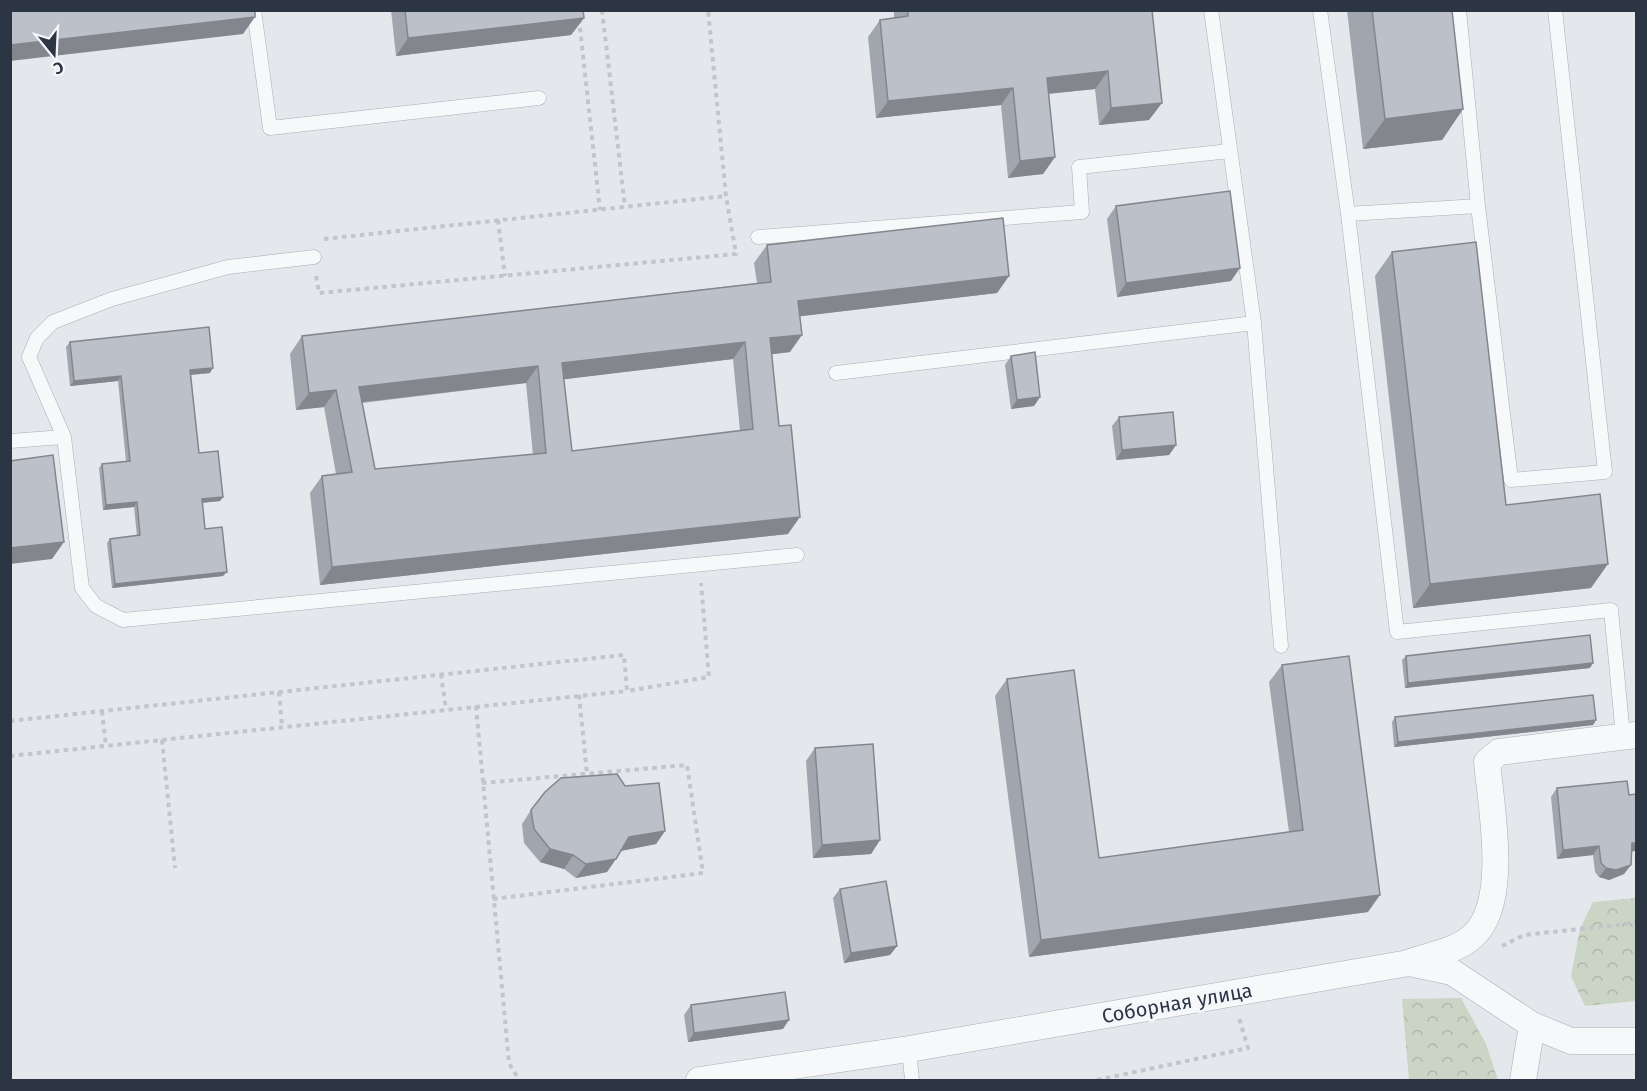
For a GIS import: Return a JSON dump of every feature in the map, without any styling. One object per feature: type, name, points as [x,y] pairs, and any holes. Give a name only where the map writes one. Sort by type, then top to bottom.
[{"type":"street","points":[[1409,963],[1456,946],[1473,936],[1485,920],[1496,873],[1487,762],[1492,756],[1499,752],[1630,736]]},
{"type":"street","name":"Соборная улица","points":[[699,1080],[909,1048],[1409,963],[1452,972],[1532,1025],[1571,1041],[1636,1041]]},
{"type":"street","points":[[1523,1080],[1532,1025]]},
{"type":"lane","points":[[254,10],[270,128],[539,98]]},
{"type":"lane","points":[[1211,10],[1254,323],[1281,646]]},
{"type":"lane","points":[[1320,10],[1348,214],[1397,632],[1611,610],[1630,736]]},
{"type":"lane","points":[[1459,10],[1478,206],[1511,480],[1605,472],[1555,10]]},
{"type":"lane","points":[[758,237],[1082,212],[1079,167],[1230,151]]},
{"type":"lane","points":[[1348,214],[1478,206]]},
{"type":"lane","points":[[314,257],[228,267],[112,299],[53,322],[37,338],[29,357],[64,437],[82,588],[96,606],[123,620],[796,555]]},
{"type":"lane","points":[[836,373],[1254,323]]},
{"type":"lane","points":[[10,441],[64,437]]},
{"type":"lane","points":[[909,1048],[912,1080]]},
{"type":"path","points":[[578,10],[600,210]]},
{"type":"path","points":[[602,10],[625,207]]},
{"type":"path","points":[[708,10],[726,196],[736,254],[318,292],[311,240],[726,196]]},
{"type":"path","points":[[498,220],[505,276]]},
{"type":"path","points":[[10,756],[627,691],[709,677],[700,564]]},
{"type":"path","points":[[10,721],[624,655],[627,691]]},
{"type":"path","points":[[441,674],[446,710]]},
{"type":"path","points":[[279,692],[282,727]]},
{"type":"path","points":[[579,695],[587,774]]},
{"type":"path","points":[[476,706],[508,1063],[519,1080]]},
{"type":"path","points":[[102,711],[106,746]]},
{"type":"path","points":[[162,740],[175,868]]},
{"type":"path","points":[[482,783],[687,765],[703,873],[493,899]]},
{"type":"green space","points":[[1636,898],[1636,1001],[1585,1006],[1571,976],[1580,929],[1593,902]]},
{"type":"green space","points":[[1461,998],[1486,1044],[1498,1080],[1409,1080],[1402,999]]},
{"type":"building","points":[[10,10],[255,10],[255,17],[10,45]]},
{"type":"building","points":[[405,10],[583,10],[584,18],[408,38]]},
{"type":"building","points":[[908,10],[1152,10],[1162,103],[1111,108],[1108,71],[1047,78],[1055,157],[1020,161],[1013,88],[888,101],[880,20],[908,16]]},
{"type":"building","points":[[1372,10],[1452,10],[1463,109],[1385,119]]},
{"type":"building","points":[[1230,191],[1240,268],[1126,283],[1116,206]]},
{"type":"building","points":[[1003,218],[1009,276],[798,301],[802,335],[770,338],[779,426],[791,425],[800,517],[332,567],[322,476],[352,472],[336,390],[309,393],[302,336],[771,282],[767,245]],"holes":[[[745,342],[753,429],[572,451],[562,363]],[[538,366],[546,453],[375,469],[359,387]]]},
{"type":"building","points":[[1476,242],[1506,505],[1600,494],[1608,564],[1430,584],[1392,252]]},
{"type":"building","points":[[209,327],[213,368],[190,370],[199,453],[218,451],[223,497],[202,499],[205,529],[222,527],[227,572],[115,584],[110,539],[140,535],[137,502],[106,505],[102,464],[130,461],[121,376],[74,381],[70,342]]},
{"type":"building","points":[[1035,352],[1040,397],[1017,400],[1011,356]]},
{"type":"building","points":[[1173,412],[1176,445],[1122,450],[1119,417]]},
{"type":"building","points":[[53,455],[64,542],[10,548],[10,461]]},
{"type":"building","points":[[1590,635],[1593,663],[1408,683],[1406,656]]},
{"type":"building","points":[[1349,656],[1380,895],[1041,940],[1007,679],[1074,670],[1099,858],[1303,830],[1282,665]]},
{"type":"building","points":[[1593,695],[1596,720],[1398,742],[1395,717]]},
{"type":"building","points":[[873,744],[880,840],[822,845],[815,748]]},
{"type":"building","points":[[617,774],[625,786],[659,783],[665,831],[629,837],[616,859],[586,864],[573,855],[550,849],[534,829],[531,810],[545,792],[561,778]]},
{"type":"building","points":[[1627,781],[1629,795],[1636,794],[1636,843],[1632,843],[1631,865],[1616,870],[1606,868],[1601,863],[1599,846],[1563,850],[1557,788]]},
{"type":"building","points":[[886,881],[897,946],[851,953],[840,889]]},
{"type":"building","points":[[785,992],[789,1020],[694,1033],[691,1005]]}]
